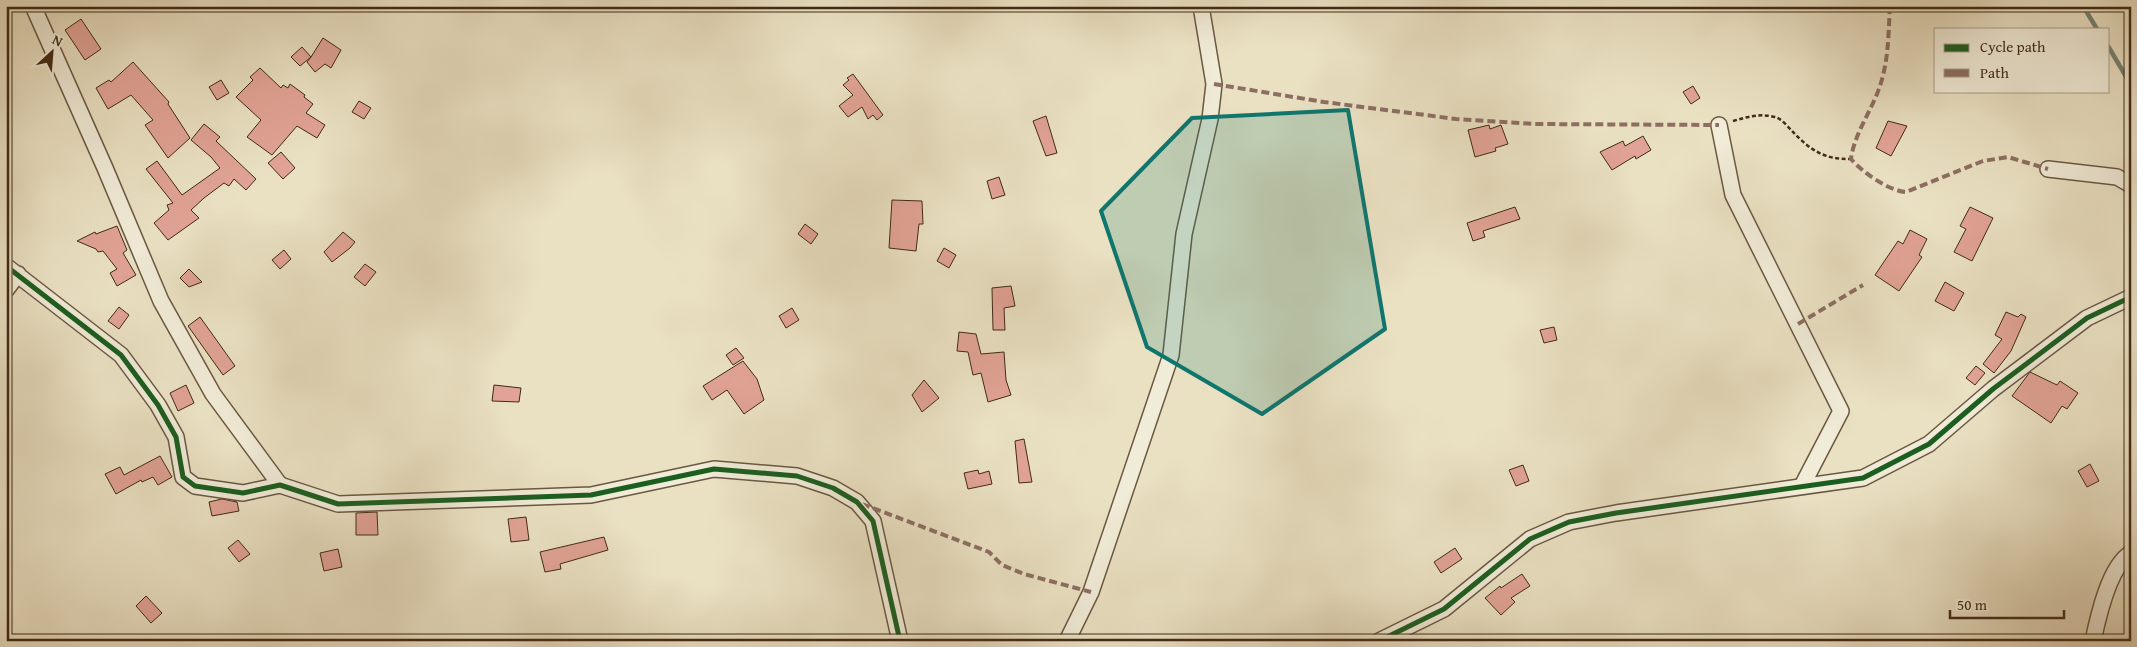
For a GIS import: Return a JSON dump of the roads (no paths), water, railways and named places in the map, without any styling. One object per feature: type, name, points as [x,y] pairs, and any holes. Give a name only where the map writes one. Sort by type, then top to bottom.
[{"type":"street","points":[[33,6],[105,168],[160,301],[213,394],[280,485]]},
{"type":"street","points":[[1067,641],[1091,592],[1171,355],[1184,234],[1210,119],[1214,84],[1201,6]]},
{"type":"street","points":[[1719,125],[1733,195],[1841,411],[1802,486]]},
{"type":"street","points":[[2048,169],[2117,177],[2131,185]]},
{"type":"street","points":[[6,290],[12,270],[120,355],[154,399],[176,437],[183,477],[195,486],[243,493],[280,485],[338,504],[591,495],[714,469],[797,476],[833,488],[857,502],[873,522],[900,641]]},
{"type":"street","points":[[1379,641],[1444,610],[1530,539],[1569,522],[1616,513],[1863,478],[1929,444],[1993,389],[2087,318],[2131,297]]},
{"type":"street","points":[[2093,641],[2108,585],[2125,556],[2131,553]]},
{"type":"waterway","points":[[2083,6],[2096,28]]},
{"type":"waterway","points":[[2110,49],[2131,85]]}]
